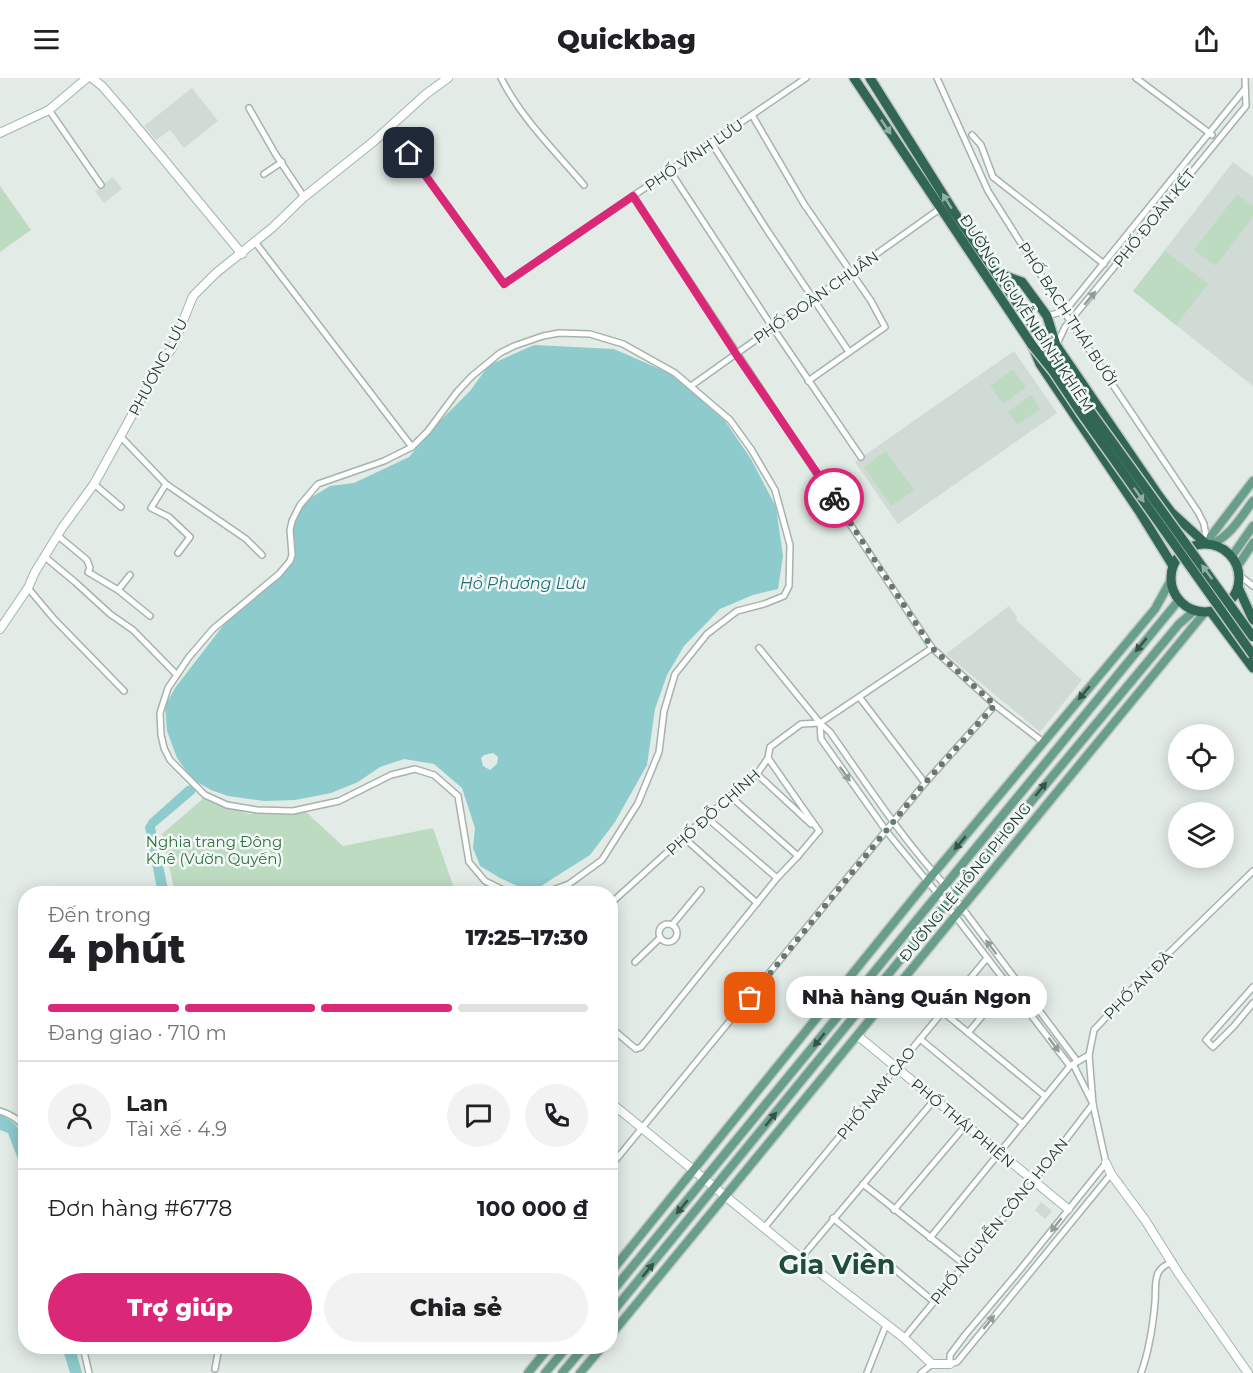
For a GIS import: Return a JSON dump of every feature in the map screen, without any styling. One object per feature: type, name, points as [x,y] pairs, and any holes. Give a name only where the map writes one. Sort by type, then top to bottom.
[{"type":"highway","name":"ĐƯỜNG NGUYỄN BỈNH KHIÊM","points":[[854,78],[1032,345],[1040,364],[1139,511],[1173,567]]},
{"type":"highway","points":[[870,78],[954,212],[1087,407],[1253,637],[1246,645],[1253,668]]},
{"type":"highway","points":[[996,273],[1022,282],[1047,316],[1056,345]]},
{"type":"highway","name":"ĐƯỜNG NGUYỄN BỈNH KHIÊM","points":[[1040,336],[1056,345],[1159,496],[1172,512],[1208,544]]},
{"type":"highway","points":[[1032,345],[1053,370],[1249,656]]},
{"type":"highway","points":[[1139,511],[1148,515],[1159,512],[1162,505],[1159,496]]},
{"type":"highway","points":[[1238,587],[1228,603],[1208,612],[1194,611],[1179,600],[1173,591],[1171,580],[1173,567],[1178,557],[1194,545],[1208,544],[1226,551],[1232,556],[1238,571],[1238,587],[1253,620]]},
{"type":"highway","points":[[1208,612],[1249,656]]},
{"type":"main road","points":[[1208,544],[1211,536],[1253,481]]},
{"type":"main road","points":[[1208,544],[1222,540],[1253,501]]},
{"type":"main road","points":[[1232,556],[1253,526]]},
{"type":"main road","points":[[1238,571],[1253,543]]},
{"type":"main road","name":"ĐƯỜNG LÊ HỒNG PHONG","points":[[618,1263],[934,873],[1155,609],[1171,580]]},
{"type":"main road","name":"ĐƯỜNG LÊ HỒNG PHONG","points":[[618,1284],[1179,600]]},
{"type":"main road","name":"ĐƯỜNG LÊ HỒNG PHONG","points":[[618,1305],[1114,701],[1170,634],[1194,611]]},
{"type":"main road","name":"ĐƯỜNG LÊ HỒNG PHONG","points":[[618,1326],[1124,709],[1208,612]]},
{"type":"main road","points":[[1160,622],[1164,620],[1169,622],[1172,628],[1170,634]]},
{"type":"main road","points":[[1114,701],[1124,709]]},
{"type":"main road","points":[[528,1373],[543,1354]]},
{"type":"main road","points":[[545,1373],[561,1354]]},
{"type":"main road","points":[[562,1373],[578,1354]]},
{"type":"main road","points":[[580,1373],[596,1354]]},
{"type":"street","points":[[0,133],[49,110],[87,78]]},
{"type":"street","points":[[92,78],[122,109],[242,254]]},
{"type":"street","name":"PHƯƠNG LƯU","points":[[0,629],[28,588],[57,535],[94,484],[153,377],[173,346],[193,296],[216,273],[242,254],[304,197],[448,78]]},
{"type":"street","points":[[501,78],[529,121],[584,185]]},
{"type":"street","name":"PHỐ VĨNH LƯU","points":[[390,126],[504,284],[806,78]]},
{"type":"street","name":"PHỐ BẠCH THÁI BƯỞI","points":[[937,78],[988,191],[1070,321],[1198,512],[1204,524],[1208,544]]},
{"type":"street","points":[[1136,78],[1218,140]]},
{"type":"street","name":"PHỐ ĐOÀN KẾT","points":[[1056,345],[1065,327],[1246,106],[1245,78]]},
{"type":"street","name":"PHỐ ĐOÀN KẾT","points":[[1065,311],[1244,90]]},
{"type":"street","points":[[249,108],[304,197]]},
{"type":"street","points":[[49,110],[100,185]]},
{"type":"street","points":[[752,115],[804,204],[852,272],[885,327],[808,381]]},
{"type":"street","points":[[972,135],[981,146],[993,177],[1104,264]]},
{"type":"street","points":[[711,142],[849,351]]},
{"type":"street","points":[[264,174],[282,162]]},
{"type":"street","points":[[670,171],[808,381],[861,457]]},
{"type":"street","points":[[633,196],[932,648],[995,705],[1043,742]]},
{"type":"street","name":"PHỐ ĐOÀN CHUẨN","points":[[690,386],[940,208]]},
{"type":"street","points":[[255,242],[412,447]]},
{"type":"street","points":[[1047,316],[1065,311]]},
{"type":"street","points":[[495,886],[485,881],[469,862],[458,796],[434,775],[415,769],[391,775],[339,801],[293,812],[257,810],[227,805],[205,795],[170,760],[163,742],[160,723],[162,704],[168,688],[213,629],[279,574],[290,561],[292,521],[300,505],[318,484],[384,461],[412,447],[428,431],[457,392],[500,353],[543,336],[573,333],[605,337],[623,344],[675,373],[730,420],[751,449],[775,490],[790,545],[789,586],[784,596],[737,611],[707,634],[675,674],[664,711],[659,752],[638,803],[602,860],[564,886]]},
{"type":"street","points":[[121,437],[166,484],[246,539],[262,555]]},
{"type":"street","points":[[94,484],[121,507]]},
{"type":"street","points":[[166,484],[152,508],[169,517],[190,537],[178,554]]},
{"type":"street","points":[[57,535],[87,560],[90,568],[88,572],[118,590],[150,616]]},
{"type":"street","points":[[45,557],[133,630],[177,675]]},
{"type":"street","points":[[1238,571],[1253,586]]},
{"type":"street","points":[[118,590],[130,575]]},
{"type":"street","points":[[28,588],[124,691]]},
{"type":"street","points":[[759,648],[819,723],[830,732],[893,822],[945,885],[1010,973],[1073,1064],[1093,1104]]},
{"type":"street","name":"PHỐ ĐỖ CHÍNH","points":[[618,897],[757,774],[768,758],[770,747],[801,724],[819,723],[860,698],[932,648]]},
{"type":"street","points":[[860,698],[925,783]]},
{"type":"street","points":[[618,1157],[925,783],[995,705]]},
{"type":"street","points":[[819,723],[821,740],[887,832],[1073,1064]]},
{"type":"street","points":[[768,758],[819,831]]},
{"type":"street","points":[[757,774],[819,831]]},
{"type":"street","points":[[730,796],[798,856]]},
{"type":"street","points":[[706,817],[777,878]]},
{"type":"street","points":[[618,1033],[636,1048],[641,1047],[777,878],[819,831]]},
{"type":"street","points":[[683,837],[757,903]]},
{"type":"street","name":"PHỐ AN ĐÀ","points":[[1106,1163],[1093,1104],[1089,1055],[1094,1030],[1253,871]]},
{"type":"street","points":[[672,925],[700,890]]},
{"type":"street","points":[[666,924],[672,925],[676,930],[675,939],[667,942],[660,938],[658,932],[666,924]]},
{"type":"street","points":[[635,962],[660,938]]},
{"type":"street","name":"PHỐ NAM CAO","points":[[764,1228],[987,958]]},
{"type":"street","points":[[968,1033],[1006,982],[1010,973]]},
{"type":"street","points":[[1253,987],[1206,1040],[1214,1047],[1253,1003]]},
{"type":"street","points":[[943,1012],[1045,1096]]},
{"type":"street","name":"PHỐ THÁI PHIÊN","points":[[858,1036],[1068,1209]]},
{"type":"street","points":[[920,1040],[1023,1124]]},
{"type":"street","points":[[930,1238],[1045,1096],[1073,1064],[1089,1055]]},
{"type":"street","points":[[801,1258],[935,1099]]},
{"type":"street","name":"PHỐ NGUYỄN CÔNG HOAN","points":[[904,1338],[1034,1181],[1093,1104]]},
{"type":"street","points":[[618,1108],[801,1258],[904,1338],[932,1364]]},
{"type":"street","points":[[0,1111],[18,1120]]},
{"type":"street","points":[[894,1210],[966,1125]]},
{"type":"street","points":[[950,1364],[950,1355],[965,1335],[1106,1163],[1111,1174],[1145,1220],[1179,1274],[1248,1373]]},
{"type":"street","points":[[921,1373],[932,1364],[957,1362],[1111,1174]]},
{"type":"street","points":[[862,1184],[964,1264]]},
{"type":"street","points":[[833,1218],[933,1301]]},
{"type":"street","points":[[1142,1373],[1155,1300],[1154,1287],[1159,1271],[1166,1264],[1173,1262]]},
{"type":"street","points":[[867,1373],[886,1324]]},
{"type":"street","points":[[84,1354],[89,1373]]},
{"type":"street","points":[[215,1369],[218,1354]]},
{"type":"shaded area","points":[[192,88],[218,121],[184,148],[170,130],[156,140],[144,126]]},
{"type":"shaded area","points":[[1233,162],[1253,177],[1253,386],[1133,291]]},
{"type":"shaded area","points":[[113,177],[122,189],[104,203],[95,191]]},
{"type":"shaded area","points":[[1014,351],[1057,413],[898,524],[855,462]]},
{"type":"shaded area","points":[[1009,606],[1017,617],[1016,620],[1082,680],[1040,732],[946,654]]},
{"type":"shaded area","points":[[1041,1202],[1052,1211],[1045,1219],[1035,1210]]},
{"type":"green space","points":[[0,186],[31,230],[0,252]]},
{"type":"green space","points":[[1237,194],[1253,206],[1253,217],[1216,266],[1194,250]]},
{"type":"green space","points":[[1165,251],[1208,284],[1176,325],[1133,291]]},
{"type":"green space","points":[[1013,369],[1026,387],[1003,404],[990,386]]},
{"type":"green space","points":[[1031,395],[1040,409],[1017,425],[1008,412]]},
{"type":"green space","points":[[886,451],[914,490],[891,506],[864,467]]},
{"type":"green space","name":"Nghia trang Đông Khê (Vườn Quyến)","points":[[205,797],[248,814],[306,812],[343,846],[433,828],[453,886],[174,886],[162,834]]},
{"type":"water","name":"Hồ Phương Lưu","points":[[534,345],[614,349],[671,374],[725,421],[751,459],[776,507],[783,556],[778,589],[753,595],[720,609],[684,646],[667,675],[655,709],[647,765],[615,822],[590,855],[541,886],[518,886],[480,866],[473,848],[475,828],[462,788],[434,764],[404,759],[380,767],[358,782],[331,793],[295,800],[264,801],[228,796],[211,790],[192,779],[177,758],[167,731],[165,706],[175,688],[229,618],[294,562],[294,525],[301,508],[312,497],[330,486],[354,483],[409,457],[470,391],[489,365]],"holes":[[[493,753],[498,757],[497,764],[490,770],[483,766],[481,758]]]},
{"type":"water","points":[[193,785],[196,788],[195,793],[155,827],[167,886],[156,886],[145,827],[149,820],[187,786]]},
{"type":"water","points":[[0,1115],[11,1120],[18,1128],[18,1159],[8,1133],[0,1130]]},
{"type":"water","points":[[64,1354],[77,1354],[82,1373],[70,1373]]},
{"type":"way so far","points":[[750,998],[925,783],[995,705],[932,648],[834,498]]},
{"type":"place","name":"Nhà hàng Quán Ngon","points":[[750,998]]},
{"type":"district","name":"Gia Viên","points":[[837,1264]]},
{"type":"route","points":[[409,153],[504,284],[633,196],[834,498]]}]
